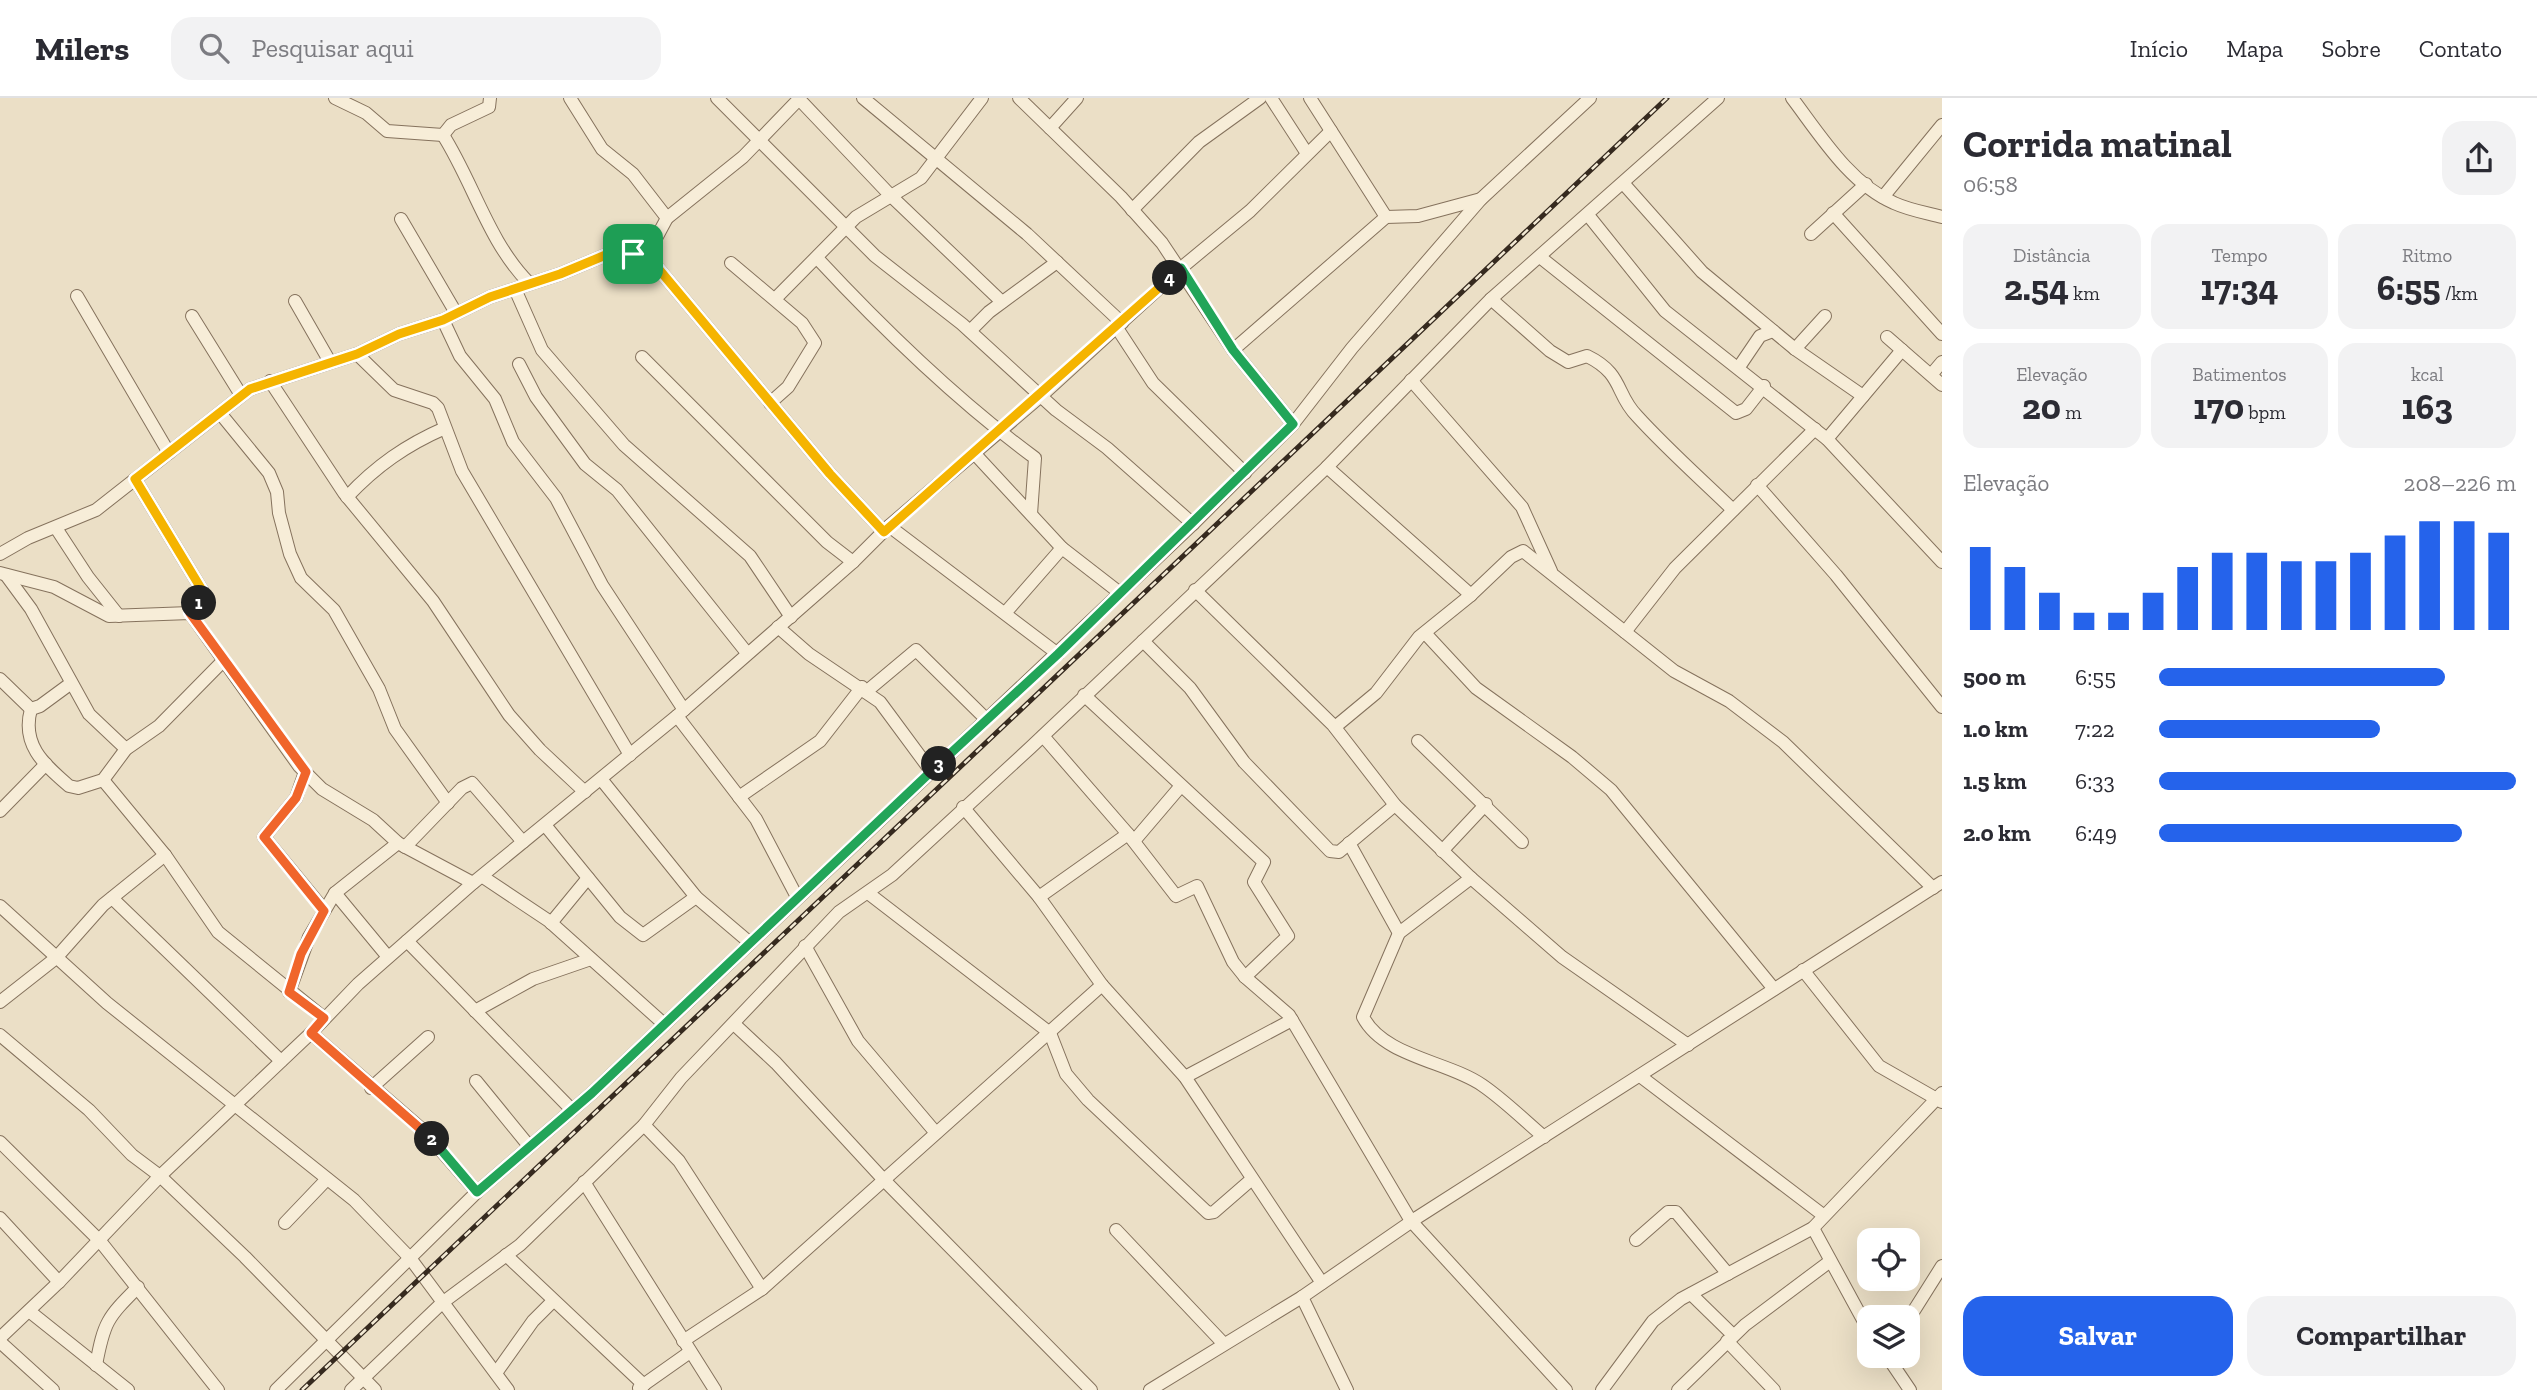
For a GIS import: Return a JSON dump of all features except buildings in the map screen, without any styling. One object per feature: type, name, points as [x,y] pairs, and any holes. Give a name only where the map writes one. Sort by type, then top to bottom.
[{"type":"street","points":[[335,98],[366,113],[387,131],[422,136],[443,135],[451,125],[489,107],[489,98]]},
{"type":"street","points":[[569,98],[602,149],[633,174],[667,218]]},
{"type":"street","points":[[716,98],[875,256],[970,331],[1041,396],[1193,524]]},
{"type":"street","points":[[775,299],[846,227],[872,206],[915,183],[938,160],[982,98]]},
{"type":"street","points":[[1019,98],[1132,210],[1181,268],[1233,350],[1293,424]]},
{"type":"street","points":[[1049,128],[1077,98]]},
{"type":"street","points":[[1132,210],[1199,142],[1260,98]]},
{"type":"street","points":[[1271,98],[1306,152]]},
{"type":"street","points":[[1310,98],[1386,217]]},
{"type":"street","points":[[276,1390],[477,1192],[572,1110],[664,1024],[1058,654],[1245,473],[1293,424],[1353,348],[1481,199],[1590,98]]},
{"type":"street","points":[[351,1390],[442,1303],[506,1255],[644,1125],[681,1078],[839,912],[892,875],[1043,736],[1327,467],[1491,299],[1718,98]]},
{"type":"street","points":[[1792,98],[1837,156],[1866,184],[1894,203],[1942,217]]},
{"type":"street","points":[[647,255],[667,218],[700,194],[799,99],[891,196],[1002,302]]},
{"type":"street","points":[[865,99],[1058,262],[1119,326],[1153,383],[1245,473]]},
{"type":"street","points":[[1883,197],[1942,125]]},
{"type":"street","points":[[53,1390],[0,1340],[160,1177],[388,957],[680,713],[853,562],[886,529],[1041,396],[1181,268],[1250,211],[1306,152],[1331,131]]},
{"type":"street","points":[[443,135],[506,254],[529,283]]},
{"type":"street","points":[[1623,183],[1702,272],[1795,349],[1863,396]]},
{"type":"street","points":[[1811,234],[1866,184]]},
{"type":"street","points":[[1233,350],[1386,217],[1418,216],[1481,199]]},
{"type":"street","points":[[1833,213],[1942,334]]},
{"type":"street","points":[[1588,215],[1665,311],[1764,386],[1827,439],[1942,562]]},
{"type":"street","points":[[401,219],[456,313]]},
{"type":"street","points":[[0,554],[28,538],[96,510],[241,396],[270,381],[357,354],[399,334],[443,320],[529,283],[560,274],[608,254],[647,255],[770,403],[886,529],[1006,612],[1058,654]]},
{"type":"street","points":[[1541,257],[1736,413],[1746,410],[1764,386]]},
{"type":"street","points":[[817,258],[883,327],[999,432],[1035,458],[1031,514]]},
{"type":"street","points":[[970,331],[1002,302],[1058,262]]},
{"type":"street","points":[[732,263],[802,323],[815,343],[788,387],[770,403]]},
{"type":"street","points":[[515,289],[542,350],[624,445],[750,556],[790,617]]},
{"type":"street","points":[[77,296],[169,453]]},
{"type":"street","points":[[1491,299],[1550,351],[1567,362],[1587,356],[1606,368],[1620,384],[1631,410],[1733,510]]},
{"type":"street","points":[[295,301],[330,362]]},
{"type":"street","points":[[192,316],[241,396]]},
{"type":"street","points":[[1795,349],[1825,316]]},
{"type":"street","points":[[1758,319],[1760,336]]},
{"type":"street","points":[[443,320],[460,356],[495,399],[513,442],[556,498],[602,585],[680,713],[756,819],[797,897]]},
{"type":"street","points":[[1739,367],[1760,336],[1773,331]]},
{"type":"street","points":[[1887,337],[1942,385]]},
{"type":"street","points":[[1827,439],[1902,350]]},
{"type":"street","points":[[357,354],[394,390],[436,406],[462,471],[630,755]]},
{"type":"street","points":[[642,358],[827,542],[853,562]]},
{"type":"street","points":[[1931,375],[1942,362]]},
{"type":"street","points":[[519,364],[536,397],[585,464],[617,490],[747,653]]},
{"type":"street","points":[[1411,380],[1522,507],[1551,571]]},
{"type":"street","points":[[270,381],[347,497],[433,601],[509,715],[540,750],[585,792]]},
{"type":"street","points":[[220,413],[269,473],[277,492],[290,554],[300,578],[334,610],[379,688],[396,729],[448,803]]},
{"type":"street","points":[[347,497],[397,452],[445,428]]},
{"type":"street","points":[[1625,632],[1675,568],[1815,429]]},
{"type":"street","points":[[974,453],[1062,548],[1119,593]]},
{"type":"street","points":[[1327,467],[1471,595]]},
{"type":"street","points":[[135,479],[202,590],[203,596],[190,613]]},
{"type":"street","points":[[1758,485],[1836,575],[1942,708]]},
{"type":"street","points":[[56,528],[89,578],[119,616]]},
{"type":"street","points":[[1006,612],[1062,548]]},
{"type":"street","points":[[1150,1390],[1302,1297],[1411,1221],[1938,885],[1783,742],[1729,701],[1674,671],[1523,551],[1518,552],[1425,633],[1399,660],[1376,693],[1335,727]]},
{"type":"street","points":[[3,574],[54,587],[100,613],[119,616],[190,613]]},
{"type":"street","points":[[3,574],[31,609],[70,684],[89,714],[126,749]]},
{"type":"street","points":[[1195,590],[1335,727],[1395,805],[1471,878],[1562,957],[1688,1045]]},
{"type":"street","points":[[190,613],[306,772],[333,797],[373,820],[401,845],[478,880],[551,923],[664,1024]]},
{"type":"street","points":[[778,627],[809,654],[880,702],[931,771]]},
{"type":"street","points":[[1425,633],[1476,688],[1572,757],[1611,790],[1774,989]]},
{"type":"street","points":[[1143,640],[1190,688],[1244,762],[1330,851],[1339,852],[1395,805]]},
{"type":"street","points":[[740,797],[820,741],[864,689],[916,650],[986,719]]},
{"type":"street","points":[[31,709],[28,733],[33,750],[73,788],[103,780],[126,749],[159,726],[224,660]]},
{"type":"street","points":[[0,679],[31,709]]},
{"type":"street","points":[[31,709],[40,706],[70,684]]},
{"type":"street","points":[[1084,695],[1180,787],[1264,862],[1254,882],[1289,936],[1245,976]]},
{"type":"street","points":[[1043,736],[1131,838],[1176,896],[1198,886],[1233,962],[1292,1020],[1411,1221],[1566,1390]]},
{"type":"street","points":[[1418,741],[1486,804],[1522,842]]},
{"type":"street","points":[[0,811],[46,764]]},
{"type":"street","points":[[306,772],[296,798],[264,837],[324,911]]},
{"type":"street","points":[[601,779],[696,897],[749,942]]},
{"type":"street","points":[[103,780],[165,855],[218,932],[324,1018]]},
{"type":"street","points":[[289,992],[301,954],[335,893],[401,845],[472,783],[523,842]]},
{"type":"street","points":[[1040,897],[1131,838],[1180,787]]},
{"type":"street","points":[[1442,851],[1486,804]]},
{"type":"street","points":[[963,807],[1040,897],[1102,985],[1185,1077],[1322,1283]]},
{"type":"street","points":[[545,825],[620,917],[643,935],[696,897]]},
{"type":"street","points":[[1349,844],[1399,933]]},
{"type":"street","points":[[0,1002],[56,958],[112,898],[165,855]]},
{"type":"street","points":[[551,923],[588,878]]},
{"type":"street","points":[[1471,878],[1399,933],[1363,1017],[1367,1024],[1390,1042],[1482,1085],[1544,1137]]},
{"type":"street","points":[[335,893],[388,957]]},
{"type":"street","points":[[868,893],[1050,1033],[1066,1074],[1088,1100],[1208,1213],[1214,1212],[1252,1179]]},
{"type":"street","points":[[112,898],[281,1061]]},
{"type":"street","points":[[0,906],[56,958],[201,1080],[354,1200],[410,1258],[508,1390]]},
{"type":"street","points":[[407,941],[572,1110]]},
{"type":"street","points":[[805,946],[858,1041],[936,1133]]},
{"type":"street","points":[[475,1011],[526,982],[591,959]]},
{"type":"street","points":[[1602,1390],[1653,1321],[1690,1294],[1813,1228],[1940,1098],[1879,1066],[1803,970]]},
{"type":"street","points":[[682,1341],[762,1289],[1102,985]]},
{"type":"street","points":[[1185,1077],[1292,1020]]},
{"type":"street","points":[[734,1024],[776,1063],[883,1179],[1091,1390]]},
{"type":"street","points":[[311,1033],[371,1088],[425,1132],[477,1192]]},
{"type":"street","points":[[0,1035],[16,1052],[48,1073],[132,1155],[160,1177],[375,1390]]},
{"type":"street","points":[[371,1088],[428,1037]]},
{"type":"street","points":[[1640,1076],[1823,1215]]},
{"type":"street","points":[[476,1081],[529,1146]]},
{"type":"street","points":[[644,1125],[679,1161],[762,1289]]},
{"type":"street","points":[[0,1142],[100,1241],[218,1390]]},
{"type":"street","points":[[285,1223],[327,1179]]},
{"type":"street","points":[[584,1182],[715,1390]]},
{"type":"street","points":[[1636,1240],[1668,1212],[1676,1212],[1728,1274]]},
{"type":"street","points":[[0,1218],[59,1282]]},
{"type":"street","points":[[1813,1228],[1857,1310]]},
{"type":"street","points":[[1116,1230],[1223,1343]]},
{"type":"street","points":[[506,1255],[640,1388],[690,1352]]},
{"type":"street","points":[[1678,1390],[1730,1338],[1796,1284],[1829,1262]]},
{"type":"street","points":[[1917,1305],[1942,1266]]},
{"type":"street","points":[[96,1365],[103,1328],[110,1315],[138,1287]]},
{"type":"street","points":[[1690,1294],[1774,1390]]},
{"type":"street","points":[[1302,1297],[1347,1390]]},
{"type":"street","points":[[496,1373],[534,1321],[553,1301]]},
{"type":"street","points":[[29,1311],[128,1390]]},
{"type":"street","points":[[1895,1368],[1910,1390]]},
{"type":"railway","points":[[302,1390],[1667,98]]},
{"type":"route","points":[[608,254],[633,254],[647,255],[757,389],[884,532],[1041,396],[1181,268],[1214,316],[1233,350],[1293,424],[1058,654],[900,799],[592,1093],[477,1192],[425,1132],[371,1088],[311,1033],[324,1018],[289,992],[301,954],[324,911],[264,837],[296,798],[306,772],[299,766],[197,619],[190,613],[203,596],[202,590],[135,479],[250,389],[357,354],[399,334],[443,320],[490,297],[532,281],[550,278],[608,254]]}]
